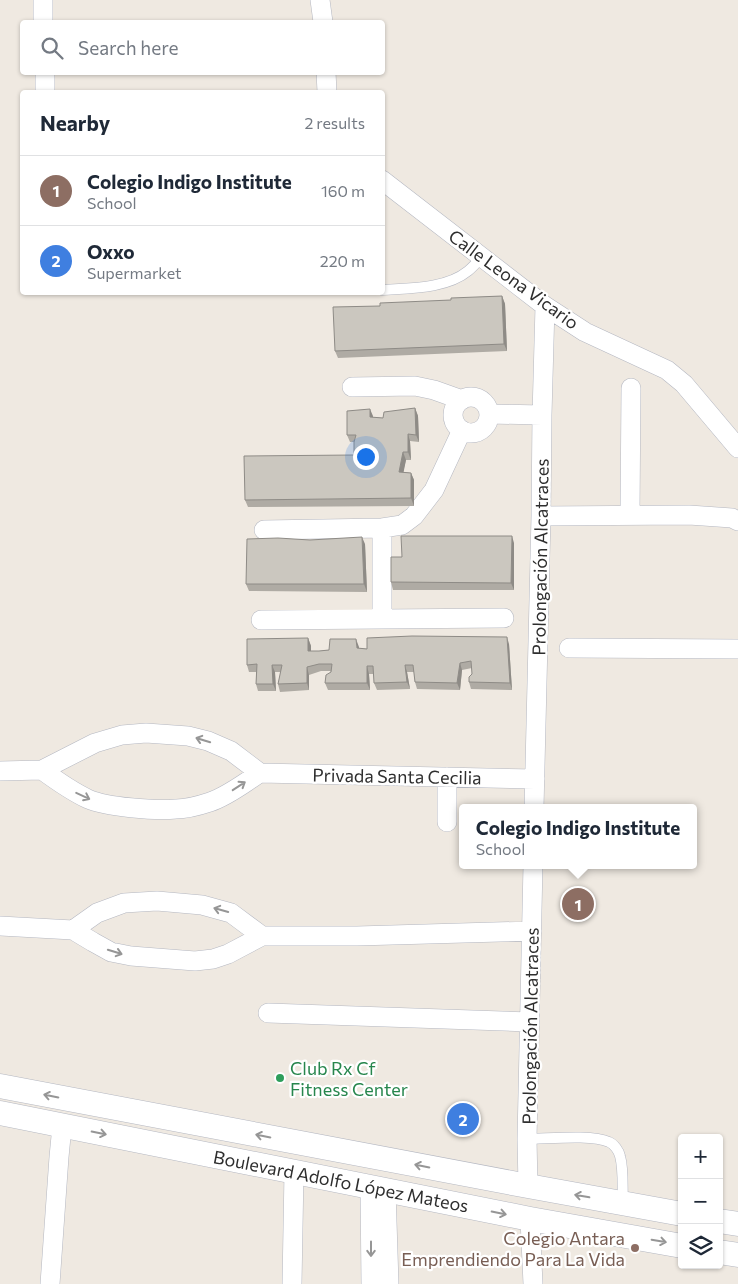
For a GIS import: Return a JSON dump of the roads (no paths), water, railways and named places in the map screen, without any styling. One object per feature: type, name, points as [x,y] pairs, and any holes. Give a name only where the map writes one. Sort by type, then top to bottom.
[{"type":"street","points":[[43,0],[43,20]]},
{"type":"street","points":[[320,0],[323,20]]},
{"type":"street","points":[[45,75],[45,90]]},
{"type":"street","points":[[326,75],[327,90]]},
{"type":"street","name":"Calle Leona Vicario","points":[[385,182],[545,306],[586,332],[667,370],[684,384],[738,448]]},
{"type":"street","name":"Prolongación Alcatraces","points":[[534,804],[545,306]]},
{"type":"street","points":[[352,387],[415,386],[434,390],[462,400]]},
{"type":"street","points":[[630,515],[631,388]]},
{"type":"street","points":[[474,397],[485,403],[489,414],[483,430],[473,433],[467,433],[458,427],[453,416],[457,404],[462,400],[474,397]]},
{"type":"street","points":[[489,414],[542,415]]},
{"type":"street","points":[[264,530],[382,528],[402,525],[414,516],[434,490],[462,430]]},
{"type":"street","points":[[541,516],[697,515],[732,518],[738,521]]},
{"type":"street","points":[[382,528],[382,620]]},
{"type":"street","points":[[262,620],[504,618]]},
{"type":"street","points":[[570,648],[738,649]]},
{"type":"street","points":[[0,771],[42,770],[95,743],[122,735],[146,733],[188,736],[208,741],[231,751],[260,773],[227,794],[210,802],[176,809],[141,808],[90,800],[71,791],[42,770]]},
{"type":"street","name":"Privada Santa Cecilia","points":[[260,773],[535,779]]},
{"type":"street","points":[[447,777],[447,822]]},
{"type":"street","name":"Prolongación Alcatraces","points":[[528,1186],[527,1139],[533,869]]},
{"type":"street","points":[[72,930],[97,913],[124,903],[157,901],[202,904],[230,913],[262,936]]},
{"type":"street","points":[[0,926],[72,930],[111,952],[132,956],[195,961],[213,959],[228,954],[262,936],[532,932]]},
{"type":"street","points":[[268,1013],[530,1022]]},
{"type":"street","name":"Boulevard Adolfo López Mateos","points":[[0,1086],[678,1213]]},
{"type":"street","name":"Boulevard Adolfo López Mateos","points":[[0,1113],[530,1219],[678,1245]]},
{"type":"street","points":[[50,1284],[58,1157],[62,1126]]},
{"type":"street","points":[[292,1284],[294,1172]]},
{"type":"street","points":[[371,1284],[378,1189]]},
{"type":"street","points":[[378,1189],[389,1284]]},
{"type":"street","points":[[530,1219],[533,1284]]},
{"type":"street","points":[[723,1222],[738,1224]]},
{"type":"street","points":[[723,1253],[738,1256]]},
{"type":"lane","points":[[385,290],[416,288],[451,280],[467,272],[482,257]]},
{"type":"lane","points":[[527,1139],[583,1138],[611,1142],[620,1156],[623,1203]]},
{"type":"place","name":"Colegio Indigo Institute","points":[[578,904]]},
{"type":"place","name":"Club Rx Cf Fitness Center","points":[[280,1078]]},
{"type":"place","name":"Oxxo","points":[[463,1119]]},
{"type":"place","name":"Colegio Antara Emprendiendo Para La Vida","points":[[635,1248]]}]
